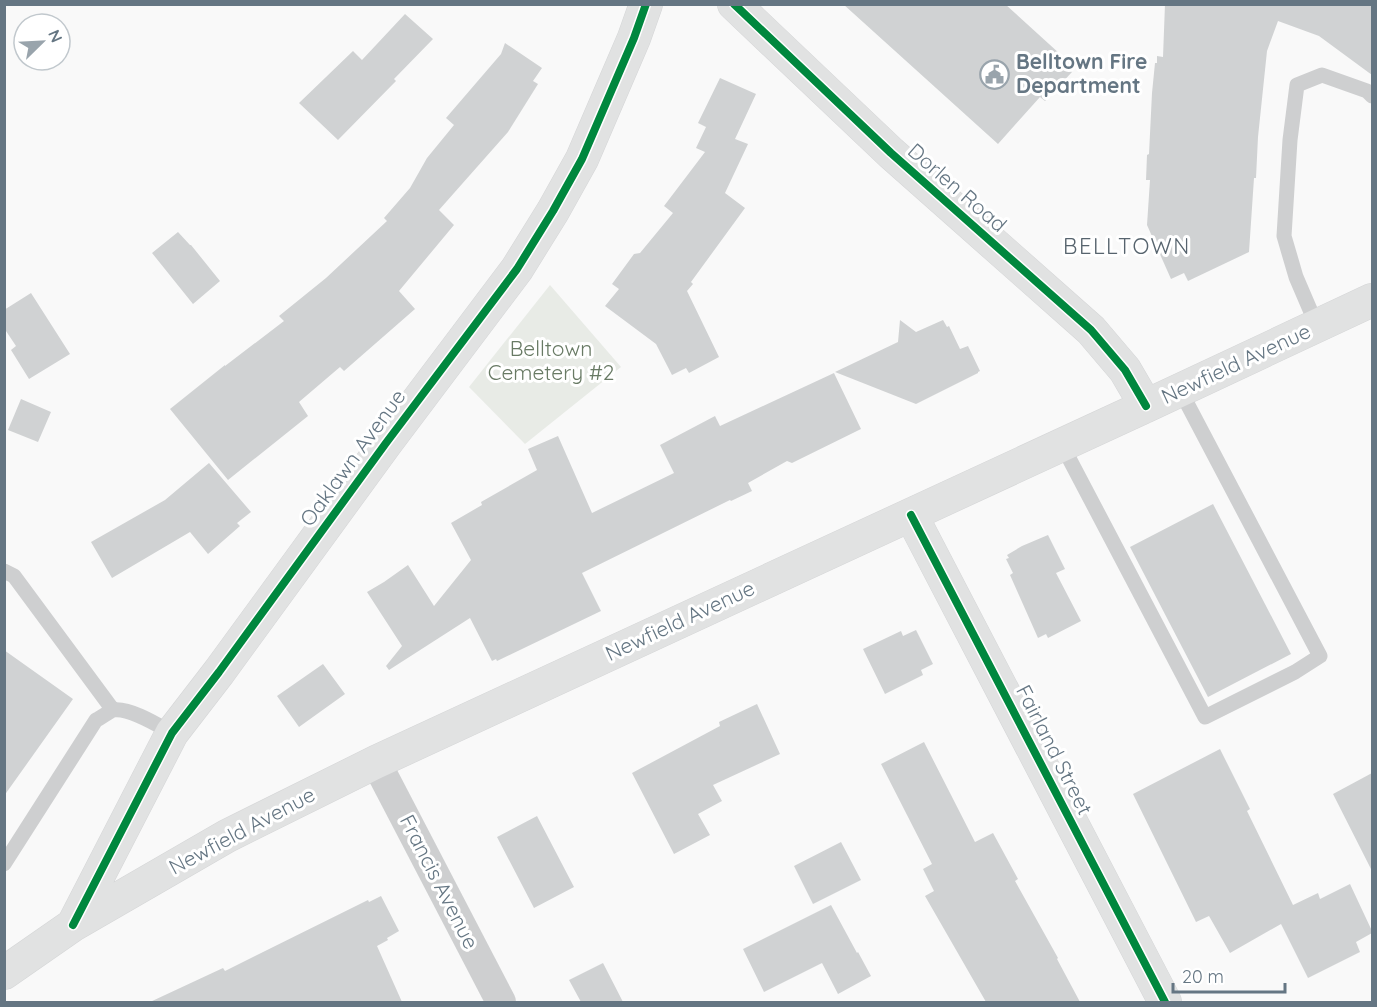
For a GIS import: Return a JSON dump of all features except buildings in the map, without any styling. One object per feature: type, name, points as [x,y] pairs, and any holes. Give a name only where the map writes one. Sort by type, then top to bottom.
[{"type":"street","name":"Oaklawn Avenue","points":[[73,924],[172,733],[517,269],[582,159],[612,93],[646,4]]},
{"type":"street","name":"Dorlen Road","points":[[734,4],[891,153],[1091,330],[1125,370],[1146,406]]},
{"type":"street","name":"Newfield Avenue","points":[[4,973],[73,924],[226,836],[376,762],[1372,300]]},
{"type":"street","name":"Fairland Street","points":[[911,515],[1165,1002]]},
{"type":"street","name":"Francis Avenue","points":[[376,762],[501,1002]]},
{"type":"lane","points":[[1317,326],[1296,277],[1284,236],[1290,140],[1297,85],[1322,75],[1367,91],[1372,96]]},
{"type":"lane","points":[[1062,445],[1204,717],[1295,672],[1320,656],[1180,390]]},
{"type":"lane","points":[[4,571],[14,576],[113,710]]},
{"type":"lane","points":[[4,864],[96,720],[113,710],[131,712],[172,733]]},
{"type":"green space","name":"Belltown Cemetery #2","points":[[550,285],[621,367],[525,444],[469,387]]},
{"type":"cycle path","points":[[73,925],[172,733],[517,269],[582,159],[634,38],[646,4]]},
{"type":"cycle path","points":[[734,4],[891,153],[1091,330],[1125,370],[1146,406]]},
{"type":"cycle path","points":[[911,515],[1165,1002]]},
{"type":"place","name":"Belltown Fire Department","points":[[995,74]]},
{"type":"district","name":"BELLTOWN","points":[[1127,246]]}]
